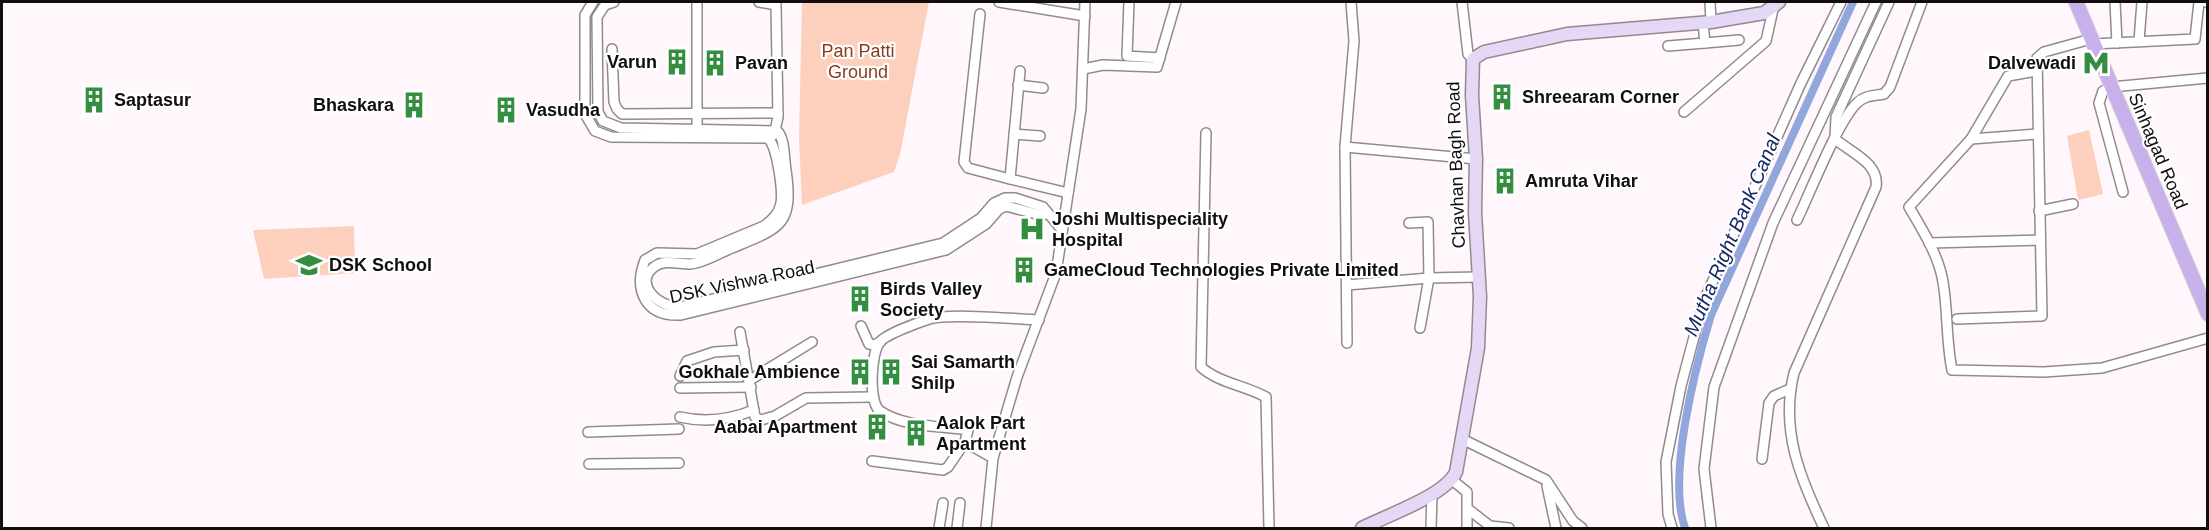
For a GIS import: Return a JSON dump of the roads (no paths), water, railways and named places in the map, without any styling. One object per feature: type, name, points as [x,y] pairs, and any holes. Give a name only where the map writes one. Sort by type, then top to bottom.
[{"type":"main road","name":"Sinhagad Road","points":[[2076,2],[2208,314]]},
{"type":"street","points":[[600,10],[593,2],[585,15],[585,114],[589,124],[595,131],[611,137],[697,133]]},
{"type":"street","points":[[614,2],[600,10],[597,17],[598,112],[603,121],[621,128],[776,138],[778,114],[776,5],[759,2]]},
{"type":"street","points":[[697,2],[697,133]]},
{"type":"street","points":[[999,2],[1038,5],[1085,16]]},
{"type":"street","points":[[986,528],[993,458],[1017,377],[1056,273],[1081,109],[1085,2]]},
{"type":"street","points":[[1129,2],[1127,56],[1160,58]]},
{"type":"street","points":[[1083,69],[1103,64],[1157,67],[1176,2]]},
{"type":"street","points":[[1347,343],[1346,147],[1354,41],[1351,2]]},
{"type":"street","points":[[1462,2],[1468,54],[1473,59]]},
{"type":"street","points":[[1705,43],[1710,2]]},
{"type":"street","points":[[1672,528],[1668,514],[1666,462],[1681,386],[1702,303],[1801,83],[1841,2]]},
{"type":"street","points":[[1711,528],[1704,469],[1714,387],[1773,223],[1876,2]]},
{"type":"street","points":[[1835,139],[1836,117],[1889,2]]},
{"type":"street","points":[[1797,220],[1835,139],[1857,103],[1866,96],[1887,92],[1922,2]]},
{"type":"street","points":[[2115,2],[2117,43]]},
{"type":"street","points":[[2139,41],[2142,2]]},
{"type":"street","points":[[1957,319],[2042,316],[2037,58],[2044,51],[2092,41],[2117,43],[2195,39],[2199,2]]},
{"type":"street","points":[[1684,111],[1766,41],[1776,3]]},
{"type":"street","name":"Chavhan Bagh Road","points":[[1452,480],[1462,439],[1478,348],[1480,297],[1475,212],[1473,59],[1484,52],[1567,34],[1707,23],[1764,13],[1776,3]]},
{"type":"street","points":[[980,14],[964,162],[968,168],[1068,193]]},
{"type":"street","points":[[1668,46],[1738,40]]},
{"type":"street","points":[[612,49],[614,102],[617,110],[622,114],[778,114]]},
{"type":"street","points":[[1010,179],[1020,71]]},
{"type":"street","points":[[2037,71],[2008,76],[1971,138],[1909,207],[1929,243],[1943,281],[1947,345],[1952,370],[2044,372],[2102,368],[2208,338]]},
{"type":"street","points":[[2123,192],[2099,103],[2103,91],[2111,87],[2208,78]]},
{"type":"street","points":[[1018,84],[1043,88]]},
{"type":"street","points":[[1206,132],[1201,367],[1213,378],[1246,386],[1266,397],[1269,528]]},
{"type":"street","points":[[1014,134],[1040,136]]},
{"type":"street","points":[[1971,138],[2037,134]]},
{"type":"street","name":"DSK Vishwa Road","points":[[776,138],[781,202],[773,219],[764,226],[698,254],[657,253],[645,260],[640,283],[644,298],[652,308],[666,316],[681,315],[845,271]]},
{"type":"street","name":"DSK Vishwa Road","points":[[776,138],[789,204],[779,225],[768,233],[700,261],[655,266],[649,273],[651,295],[668,308],[680,308],[946,250],[986,224],[999,209],[1006,206],[1040,215],[1047,214],[1062,230]]},
{"type":"street","points":[[1824,528],[1801,480],[1791,444],[1790,389],[1794,373],[1876,187],[1876,175],[1857,153],[1835,139]]},
{"type":"street","points":[[1346,147],[1476,159]]},
{"type":"street","points":[[2039,211],[2073,204]]},
{"type":"street","points":[[1409,223],[1428,222],[1429,278],[1420,328]]},
{"type":"street","points":[[1929,243],[2040,240]]},
{"type":"street","points":[[645,260],[655,266]]},
{"type":"street","points":[[1347,285],[1429,278],[1478,277]]},
{"type":"street","points":[[861,326],[869,344],[880,342],[930,318],[1039,320]]},
{"type":"street","points":[[741,332],[755,417],[761,420],[775,416],[806,398],[871,397]]},
{"type":"street","points":[[680,388],[750,384],[812,342]]},
{"type":"street","points":[[872,461],[943,470],[948,467],[965,442],[968,430],[898,419],[879,410],[871,397],[876,352],[880,342]]},
{"type":"street","points":[[680,376],[687,361],[714,352],[744,350]]},
{"type":"street","points":[[1762,459],[1769,402],[1774,396],[1790,389]]},
{"type":"street","points":[[680,417],[699,421],[735,418],[754,410]]},
{"type":"street","points":[[588,432],[679,429]]},
{"type":"street","points":[[1462,439],[1546,480],[1573,521],[1582,528]]},
{"type":"street","points":[[965,442],[993,458]]},
{"type":"street","points":[[589,464],[679,463]]},
{"type":"street","points":[[1362,528],[1432,493],[1452,480],[1465,489],[1468,509],[1467,528]]},
{"type":"street","points":[[1546,480],[1556,528]]},
{"type":"street","points":[[1431,528],[1432,493]]},
{"type":"street","points":[[939,528],[943,503]]},
{"type":"street","points":[[957,528],[960,503]]},
{"type":"street","points":[[1468,509],[1490,526],[1509,528]]},
{"type":"waterway","name":"Mutha Right Bank Canal","points":[[1685,528],[1680,506],[1681,452],[1691,392],[1711,315],[1853,2]]},
{"type":"place","name":"Varun","points":[[677,62]]},
{"type":"place","name":"Pavan","points":[[715,63]]},
{"type":"place","name":"Dalvewadi","points":[[2096,63]]},
{"type":"place","name":"Shreearam Corner","points":[[1502,97]]},
{"type":"place","name":"Saptasur","points":[[94,100]]},
{"type":"place","name":"Bhaskara","points":[[414,105]]},
{"type":"place","name":"Vasudha","points":[[506,110]]},
{"type":"place","name":"Amruta Vihar","points":[[1505,181]]},
{"type":"place","name":"Joshi Multispeciality Hospital","points":[[1032,229]]},
{"type":"place","name":"DSK School","points":[[309,265]]},
{"type":"place","name":"GameCloud Technologies Private Limited","points":[[1024,270]]},
{"type":"place","name":"Birds Valley Society","points":[[860,299]]},
{"type":"place","name":"Gokhale Ambience","points":[[860,372]]},
{"type":"place","name":"Sai Samarth Shilp","points":[[891,372]]},
{"type":"place","name":"Aabai Apartment","points":[[877,427]]},
{"type":"place","name":"Aalok Part Apartment","points":[[916,433]]},
{"type":"park label","name":"Pan Patti Ground","points":[[858,61]]}]
